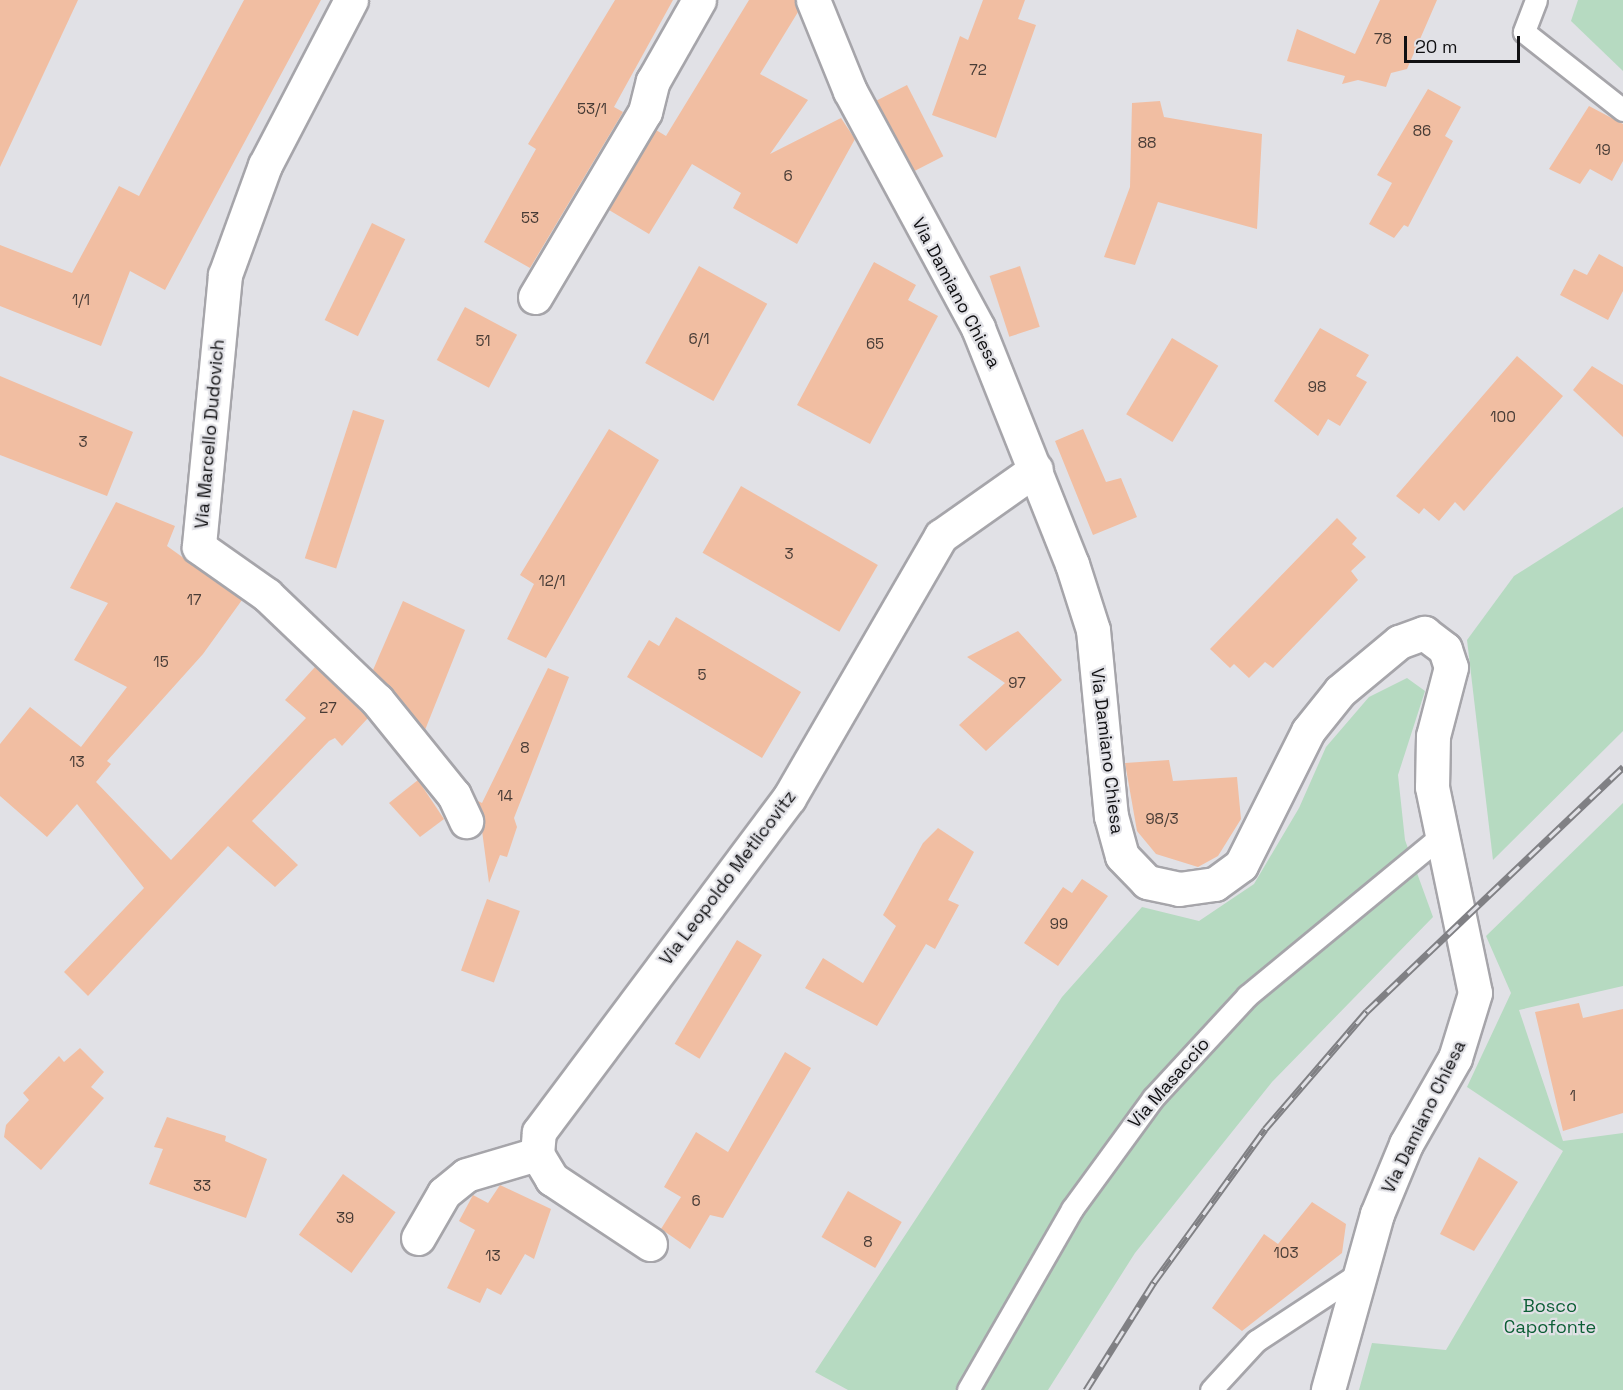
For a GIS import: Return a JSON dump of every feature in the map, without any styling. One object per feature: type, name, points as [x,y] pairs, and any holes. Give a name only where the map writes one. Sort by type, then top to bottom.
[{"type":"street","name":"Via Marcello Dudovich","points":[[351,0],[265,165],[225,275],[199,547],[267,595],[377,700],[454,795],[466,820]]},
{"type":"street","points":[[535,297],[645,112],[653,81],[699,0]]},
{"type":"street","name":"Via Damiano Chiesa","points":[[813,0],[850,91],[978,328],[1036,469],[1093,630],[1105,770],[1122,856],[1147,882],[1179,889],[1215,884],[1241,866],[1308,731],[1375,658],[1424,633],[1444,649],[1451,667],[1433,736],[1432,787],[1440,837],[1475,993],[1455,1058],[1406,1144],[1377,1214],[1328,1390]]},
{"type":"street","name":"Via Leopoldo Metlicovitz","points":[[537,1154],[539,1132],[789,798],[942,536],[1036,469]]},
{"type":"street","points":[[418,1238],[444,1193],[466,1175],[537,1154],[552,1179],[650,1244]]},
{"type":"lane","points":[[1536,0],[1524,32],[1623,110]]},
{"type":"lane","name":"Via Masaccio","points":[[968,1390],[1072,1209],[1153,1098],[1247,996],[1440,837]]},
{"type":"lane","points":[[1211,1390],[1256,1341],[1361,1272]]},
{"type":"green space","points":[[1578,0],[1623,0],[1623,71],[1571,21]]},
{"type":"green space","points":[[1623,507],[1623,731],[1493,860],[1467,640],[1514,576]]},
{"type":"green space","points":[[1407,678],[1425,691],[1398,775],[1405,840],[1433,917],[1272,1082],[1135,1253],[1048,1390],[848,1390],[815,1372],[1062,997],[1142,907],[1199,921],[1254,884],[1299,808],[1326,747],[1369,697]]},
{"type":"green space","name":"Bosco Capofonte","points":[[1623,803],[1623,986],[1519,1010],[1563,1141],[1623,1133],[1623,1390],[1359,1390],[1372,1343],[1446,1350],[1563,1151],[1467,1087],[1511,993],[1486,936]]},
{"type":"building","points":[[0,0],[78,0],[0,167]]},
{"type":"building","points":[[244,0],[321,0],[165,290],[130,271],[101,346],[0,306],[0,245],[72,273],[119,186],[139,196]]},
{"type":"building","points":[[615,0],[673,0],[614,107],[623,112],[530,268],[484,242],[536,149],[528,144]]},
{"type":"building","points":[[749,0],[795,0],[798,12],[760,74],[808,100],[770,154],[841,118],[855,139],[797,244],[733,208],[741,193],[692,164],[649,234],[609,210],[656,130],[666,136]]},
{"type":"building","points":[[983,0],[1025,0],[1018,19],[1036,25],[996,138],[932,115],[960,36],[968,40]]},
{"type":"building","points":[[1380,0],[1437,0],[1407,69],[1391,73],[1386,87],[1358,80],[1342,84],[1345,76],[1287,61],[1297,29],[1355,54]]},
{"type":"building","points":[[907,85],[943,156],[913,172],[877,100]]},
{"type":"building","points":[[1428,89],[1461,107],[1445,136],[1453,141],[1408,227],[1404,225],[1394,238],[1369,224],[1392,183],[1377,175]]},
{"type":"building","points":[[1160,101],[1164,117],[1262,134],[1257,229],[1158,202],[1135,265],[1104,257],[1130,187],[1132,103]]},
{"type":"building","points":[[1589,106],[1623,124],[1623,161],[1612,181],[1590,169],[1580,184],[1549,169]]},
{"type":"building","points":[[372,223],[405,239],[358,336],[325,320]]},
{"type":"building","points":[[1599,254],[1623,267],[1623,291],[1608,320],[1560,295],[1574,269],[1587,275]]},
{"type":"building","points":[[874,262],[916,285],[908,300],[938,316],[870,444],[797,405]]},
{"type":"building","points":[[699,266],[767,304],[713,401],[645,363]]},
{"type":"building","points":[[1020,266],[1040,327],[1009,337],[990,276]]},
{"type":"building","points":[[465,307],[517,335],[489,388],[437,360]]},
{"type":"building","points":[[1320,328],[1369,355],[1356,376],[1367,382],[1340,426],[1328,419],[1318,436],[1274,401]]},
{"type":"building","points":[[1172,338],[1218,366],[1172,442],[1126,414]]},
{"type":"building","points":[[1517,356],[1563,396],[1464,511],[1455,502],[1439,521],[1424,508],[1419,514],[1396,496]]},
{"type":"building","points":[[1592,366],[1623,385],[1623,437],[1573,390]]},
{"type":"building","points":[[0,376],[133,432],[107,496],[0,455]]},
{"type":"building","points":[[353,410],[384,420],[336,569],[305,558]]},
{"type":"building","points":[[609,429],[659,460],[546,658],[507,639],[534,584],[520,575]]},
{"type":"building","points":[[1083,429],[1106,482],[1121,478],[1137,517],[1093,535],[1055,441]]},
{"type":"building","points":[[741,486],[878,565],[839,632],[702,553]]},
{"type":"building","points":[[116,502],[175,526],[167,546],[242,600],[203,654],[107,761],[111,764],[96,782],[171,860],[306,718],[285,700],[315,667],[368,718],[342,746],[335,738],[329,741],[252,821],[298,865],[275,887],[228,846],[88,996],[64,972],[144,888],[77,804],[47,837],[0,796],[0,744],[30,707],[81,747],[127,687],[74,660],[108,603],[70,588]]},
{"type":"building","points":[[1337,518],[1357,538],[1352,544],[1366,557],[1351,571],[1358,580],[1273,668],[1265,662],[1249,678],[1234,664],[1230,668],[1210,649]]},
{"type":"building","points":[[403,601],[465,630],[425,730],[373,670]]},
{"type":"building","points":[[676,617],[801,692],[762,758],[627,677],[649,640],[659,646]]},
{"type":"building","points":[[1018,631],[1062,680],[986,751],[959,725],[1005,683],[967,657]]},
{"type":"building","points":[[548,668],[569,677],[514,818],[517,827],[507,857],[500,855],[489,883],[478,801],[482,803]]},
{"type":"building","points":[[1169,760],[1173,781],[1237,777],[1241,819],[1218,856],[1198,867],[1156,854],[1137,831],[1125,763]]},
{"type":"building","points":[[418,780],[444,819],[420,837],[389,803]]},
{"type":"building","points":[[938,828],[974,852],[948,900],[959,905],[935,949],[926,944],[877,1026],[805,988],[823,958],[863,983],[896,926],[883,915],[923,843]]},
{"type":"building","points":[[1082,879],[1108,896],[1058,966],[1024,943],[1063,887],[1072,893]]},
{"type":"building","points":[[487,899],[520,911],[494,982],[461,970]]},
{"type":"building","points":[[737,940],[762,955],[700,1059],[675,1044]]},
{"type":"building","points":[[1579,1003],[1583,1018],[1623,1009],[1623,1113],[1563,1131],[1535,1012]]},
{"type":"building","points":[[80,1048],[104,1072],[91,1087],[104,1098],[41,1170],[4,1137],[6,1125],[29,1100],[23,1093],[59,1056],[64,1062]]},
{"type":"building","points":[[785,1052],[811,1068],[723,1218],[710,1215],[690,1249],[661,1229],[681,1197],[664,1187],[696,1132],[728,1152]]},
{"type":"building","points":[[167,1117],[226,1136],[225,1141],[267,1159],[246,1218],[149,1184],[163,1149],[154,1147]]},
{"type":"building","points":[[1479,1157],[1518,1182],[1474,1251],[1440,1234]]},
{"type":"building","points":[[343,1174],[396,1212],[352,1273],[299,1235]]},
{"type":"building","points":[[500,1185],[551,1209],[534,1259],[525,1254],[501,1295],[487,1288],[480,1303],[447,1288],[475,1230],[459,1221],[473,1195],[488,1203]]},
{"type":"building","points":[[848,1191],[902,1222],[875,1268],[822,1237]]},
{"type":"building","points":[[1312,1202],[1346,1224],[1342,1253],[1242,1331],[1212,1308],[1264,1234],[1278,1244]]},
{"type":"railway","points":[[1086,1390],[1154,1282],[1265,1129],[1367,1011],[1623,767]]}]
